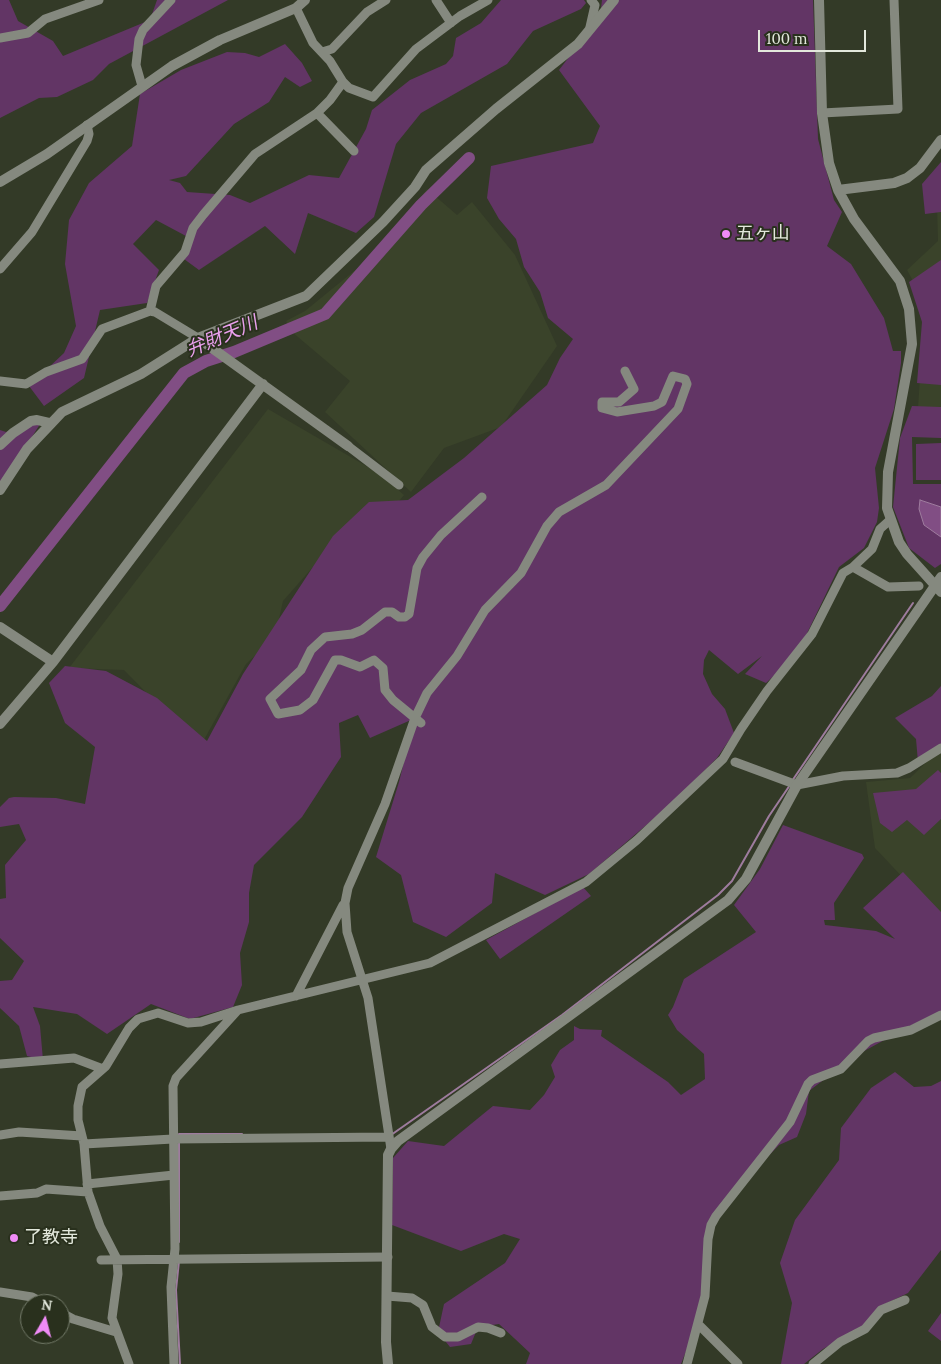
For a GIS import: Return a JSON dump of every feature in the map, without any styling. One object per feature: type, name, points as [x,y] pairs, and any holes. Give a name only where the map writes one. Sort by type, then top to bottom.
[{"type":"street","points":[[0,38],[28,33],[45,19],[99,0]]},
{"type":"street","points":[[142,86],[136,65],[139,39],[143,30],[171,0]]},
{"type":"street","points":[[0,182],[47,154],[172,66],[211,45],[296,8],[305,0]]},
{"type":"street","points":[[322,52],[332,49],[367,12],[386,0]]},
{"type":"street","points":[[436,0],[451,23]]},
{"type":"street","points":[[296,8],[313,43],[330,61],[343,82],[349,88],[373,97],[416,49],[451,23],[488,0]]},
{"type":"street","points":[[589,30],[595,5],[591,0]]},
{"type":"street","points":[[0,490],[27,449],[50,423],[74,405],[140,374],[198,338],[306,296],[363,243],[415,186],[426,170],[496,109],[578,44],[614,0]]},
{"type":"street","points":[[388,1364],[386,1342],[388,1155],[391,1149],[406,1136],[728,900],[746,879],[797,785],[939,585],[907,554],[890,520],[886,490],[912,344],[910,309],[900,281],[854,219],[838,190],[828,163],[822,113],[819,0]]},
{"type":"street","points":[[822,113],[898,109],[894,0]]},
{"type":"street","points":[[150,311],[156,286],[184,252],[193,228],[203,215],[255,154],[317,113],[330,100],[343,82]]},
{"type":"street","points":[[317,113],[354,151]]},
{"type":"street","points":[[0,269],[32,232],[87,141],[89,134],[87,125]]},
{"type":"street","points":[[838,190],[894,183],[907,178],[920,168],[941,140]]},
{"type":"street","points":[[0,381],[26,384],[46,372],[82,359],[102,329],[150,311],[155,312],[198,338],[263,384],[399,485]]},
{"type":"street","points":[[391,1149],[375,1036],[364,980],[346,932],[345,903],[348,888],[385,804],[427,693],[457,656],[485,610],[521,573],[547,526],[558,512],[606,485],[678,409],[687,384],[685,379],[673,376],[662,402],[654,406],[617,412],[602,408],[602,402],[619,402],[634,389],[625,371]]},
{"type":"street","points":[[0,724],[53,662],[263,384]]},
{"type":"street","points":[[0,445],[13,433],[31,421],[37,420],[50,423]]},
{"type":"street","points":[[418,721],[393,700],[385,690],[384,668],[374,660],[360,667],[335,660],[313,700],[300,710],[278,714],[270,699],[301,670],[311,650],[325,637],[352,634],[362,630],[385,612],[392,612],[399,617],[405,617],[409,614],[417,568],[423,557],[441,535],[482,496]]},
{"type":"street","points":[[129,1364],[112,1318],[117,1259],[100,1226],[88,1188],[78,1106],[82,1087],[103,1069],[129,1028],[138,1019],[148,1014],[158,1013],[188,1023],[201,1022],[238,1010],[430,963],[586,882],[637,840],[723,760],[767,691],[812,634],[843,573],[853,567],[872,548],[880,530],[890,520]]},
{"type":"street","points":[[853,567],[888,587],[919,586]]},
{"type":"street","points":[[0,627],[53,662]]},
{"type":"street","points":[[735,762],[797,785],[843,776],[897,773],[909,768],[941,748]]},
{"type":"street","points":[[296,996],[345,903]]},
{"type":"street","points":[[174,1364],[171,1288],[174,1258],[173,1086],[176,1078],[238,1010]]},
{"type":"street","points":[[687,1364],[705,1296],[708,1239],[711,1225],[716,1216],[790,1122],[808,1084],[812,1080],[841,1069],[868,1041],[883,1034],[911,1030],[941,1015]]},
{"type":"street","points":[[0,1064],[74,1058],[103,1069]]},
{"type":"street","points":[[0,1135],[19,1132],[83,1140],[389,1137]]},
{"type":"street","points":[[0,1196],[37,1194],[46,1189],[88,1188],[174,1175]]},
{"type":"street","points":[[101,1260],[388,1257]]},
{"type":"street","points":[[0,1292],[20,1295]]},
{"type":"street","points":[[387,1296],[412,1298],[424,1305],[432,1327],[445,1337],[458,1337],[478,1327],[488,1328],[501,1333]]},
{"type":"street","points":[[813,1364],[840,1342],[865,1329],[881,1310],[905,1300]]},
{"type":"street","points":[[70,1317],[116,1332]]},
{"type":"street","points":[[698,1324],[738,1364]]},
{"type":"shaded area","points":[[0,0],[9,0],[18,21],[53,41],[63,56],[150,20],[157,0],[228,0],[109,64],[93,80],[57,97],[39,98],[0,118]]},
{"type":"shaded area","points":[[501,0],[584,0],[586,3],[581,9],[533,31],[507,64],[421,113],[396,144],[374,217],[356,233],[308,213],[295,254],[265,226],[199,270],[184,259],[186,236],[156,220],[133,244],[159,270],[147,303],[100,310],[84,378],[44,406],[29,386],[64,353],[76,326],[65,264],[69,220],[89,183],[132,146],[140,94],[181,70],[227,52],[245,53],[259,57],[285,44],[302,63],[312,81],[300,87],[285,77],[269,102],[234,124],[186,176],[169,180],[180,183],[187,192],[230,195],[250,203],[309,175],[339,178],[366,129],[372,110],[410,80],[446,64],[453,56],[456,38],[481,23]]},
{"type":"shaded area","points":[[602,0],[813,0],[818,139],[834,200],[842,212],[827,246],[851,264],[884,318],[893,351],[901,351],[894,409],[875,468],[879,508],[877,522],[864,548],[839,567],[797,654],[766,683],[745,674],[762,656],[738,674],[709,650],[704,660],[703,674],[712,694],[725,709],[734,733],[717,758],[671,804],[589,874],[545,895],[495,873],[492,903],[446,937],[413,922],[401,875],[376,857],[399,782],[414,721],[411,720],[370,738],[358,715],[339,723],[341,757],[302,817],[254,865],[249,893],[249,922],[240,953],[242,985],[233,1007],[190,1019],[151,1004],[107,1034],[77,1014],[33,1007],[40,1026],[43,1060],[27,1056],[19,1026],[0,1008],[0,981],[12,980],[24,961],[0,938],[0,899],[6,898],[5,865],[26,840],[19,824],[0,827],[0,807],[9,798],[14,797],[56,798],[85,804],[95,747],[65,723],[49,683],[65,666],[106,671],[157,698],[207,741],[243,674],[333,536],[369,502],[408,500],[464,458],[547,385],[560,358],[573,339],[548,318],[540,292],[524,267],[516,239],[499,219],[487,198],[491,166],[593,143],[600,126],[559,70],[600,17]]},
{"type":"shaded area","points":[[941,162],[941,212],[925,214],[922,184]]},
{"type":"shaded area","points":[[427,189],[457,215],[472,202],[515,255],[557,346],[501,427],[444,448],[411,492],[325,412],[350,381],[292,332],[286,321],[305,311],[381,249]]},
{"type":"shaded area","points":[[937,206],[941,206],[941,408],[918,408],[924,317],[913,281],[907,270],[938,241]]},
{"type":"shaded area","points":[[941,260],[941,385],[917,383],[922,322],[909,282]]},
{"type":"shaded area","points":[[912,406],[941,407],[941,438],[912,437],[913,484],[941,484],[941,564],[935,568],[909,548],[893,507],[900,438]]},
{"type":"shaded area","points":[[268,409],[380,474],[404,495],[380,524],[349,526],[283,601],[275,637],[246,664],[200,747],[124,670],[69,668]]},
{"type":"shaded area","points":[[31,421],[42,421],[0,487],[0,430],[6,432]]},
{"type":"shaded area","points":[[941,443],[941,480],[916,480],[916,444]]},
{"type":"shaded area","points":[[920,500],[941,507],[941,537],[924,525],[919,509]]},
{"type":"shaded area","points":[[941,686],[941,748],[918,762],[916,739],[895,718],[932,696]]},
{"type":"shaded area","points":[[941,748],[941,918],[875,848],[866,782],[910,778]]},
{"type":"shaded area","points":[[938,770],[941,773],[941,819],[924,835],[907,820],[892,832],[880,823],[873,793],[916,789]]},
{"type":"shaded area","points":[[783,825],[862,854],[864,858],[834,903],[835,920],[824,920],[825,925],[876,931],[895,939],[863,908],[903,872],[941,912],[941,1013],[912,1025],[855,1056],[809,1091],[806,1114],[797,1137],[779,1145],[719,1206],[707,1262],[701,1313],[681,1364],[526,1364],[530,1353],[499,1324],[478,1327],[471,1344],[450,1347],[438,1332],[444,1304],[505,1263],[520,1239],[504,1234],[461,1251],[392,1225],[393,1158],[408,1141],[444,1146],[493,1106],[530,1110],[544,1095],[555,1077],[551,1065],[560,1050],[574,1040],[574,1026],[580,1029],[602,1030],[601,1036],[668,1082],[681,1095],[705,1079],[704,1054],[677,1030],[668,1015],[684,979],[756,932],[734,905],[760,869]]},
{"type":"shaded area","points":[[583,887],[591,896],[500,959],[486,940]]},
{"type":"shaded area","points":[[895,1072],[914,1087],[931,1086],[941,1081],[941,1250],[908,1293],[881,1306],[862,1327],[823,1349],[804,1364],[781,1364],[792,1303],[780,1263],[795,1220],[839,1160],[841,1128],[871,1088]]},
{"type":"shaded area","points":[[941,1313],[941,1341],[928,1331]]},
{"type":"waterway","name":"弁財天川","points":[[0,606],[184,373],[206,361],[234,352],[325,314],[421,205],[469,158]]},
{"type":"waterway","points":[[792,781],[913,603]]},
{"type":"waterway","points":[[391,1135],[562,1015],[718,895],[732,881],[769,816],[790,785]]},
{"type":"waterway","points":[[179,1137],[179,1134],[242,1134]]},
{"type":"waterway","points":[[179,1141],[179,1242]]},
{"type":"waterway","points":[[179,1261],[176,1290],[180,1364]]},
{"type":"place","name":"五ヶ山","points":[[726,234]]},
{"type":"place","name":"了教寺","points":[[14,1238]]}]
